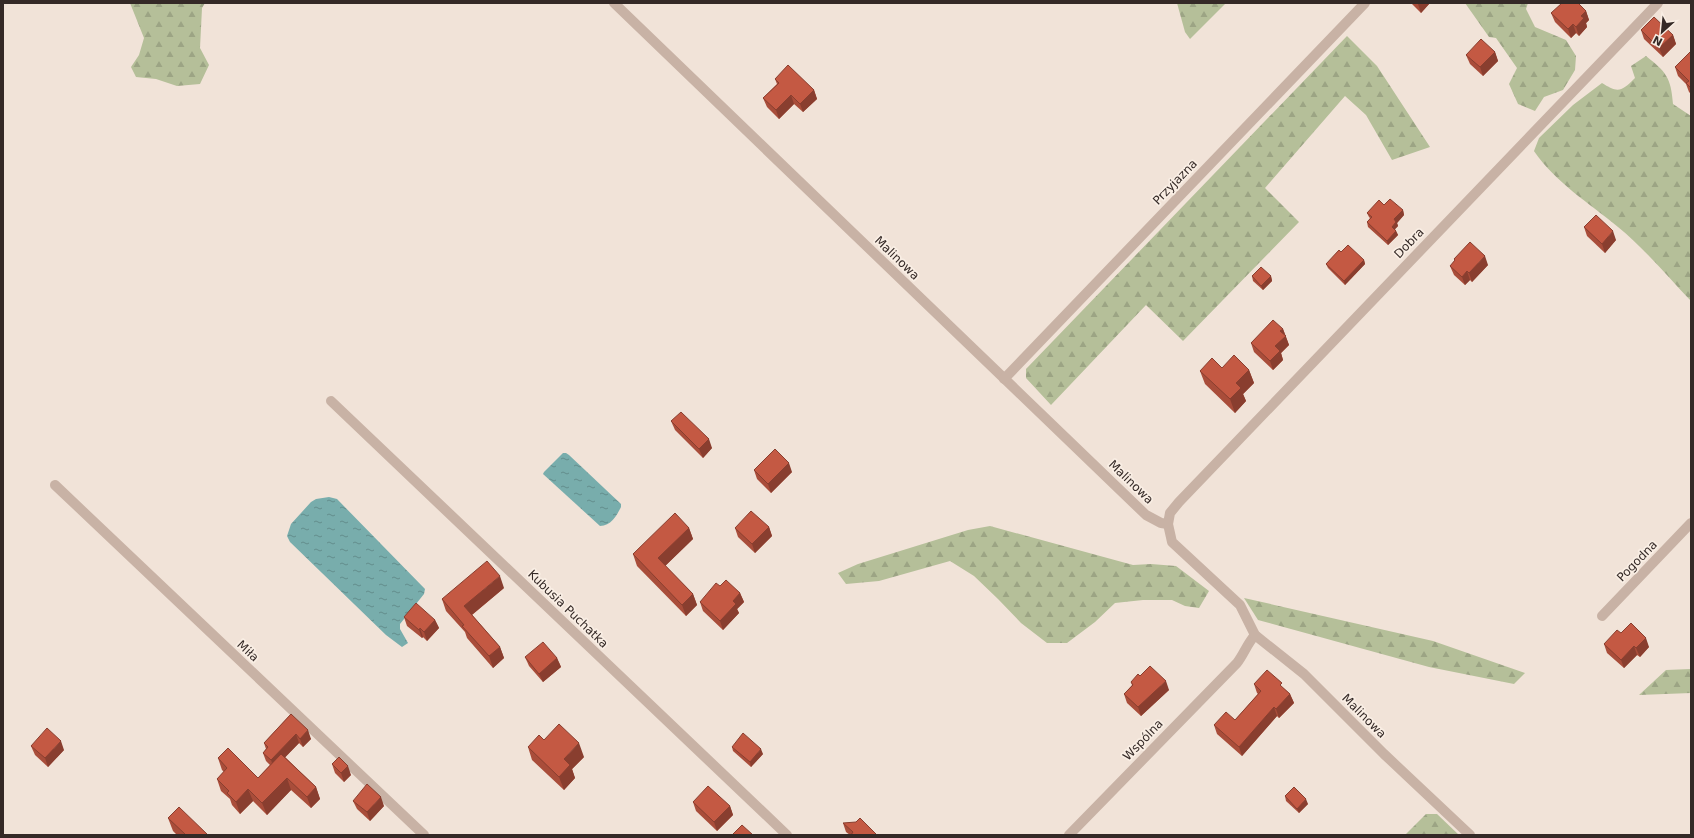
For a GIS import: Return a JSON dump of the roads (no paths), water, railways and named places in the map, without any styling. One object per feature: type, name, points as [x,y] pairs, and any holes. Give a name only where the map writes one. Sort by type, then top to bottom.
[{"type":"street","name":"Malinowa","points":[[614,3],[1146,515],[1161,523],[1168,524],[1172,542],[1240,605],[1255,635],[1304,674],[1384,754],[1470,835]]},
{"type":"street","name":"Przyjazna","points":[[1004,379],[1365,3]]},
{"type":"street","name":"Dobra","points":[[1168,524],[1170,513],[1179,502],[1658,3]]},
{"type":"street","name":"Kubusia Puchatka","points":[[331,401],[787,835]]},
{"type":"street","name":"Miła","points":[[55,485],[424,835]]},
{"type":"street","name":"Pogodna","points":[[1602,616],[1691,523]]},
{"type":"street","name":"Wspólna","points":[[1069,835],[1236,663],[1245,653],[1248,643],[1255,635]]},
{"type":"water","points":[[563,453],[569,455],[621,504],[621,507],[615,517],[604,526],[600,526],[543,474]]},
{"type":"water","points":[[329,497],[337,499],[425,589],[424,594],[400,624],[400,629],[408,643],[402,647],[386,635],[290,542],[287,536],[291,524],[311,502],[316,499]]}]
